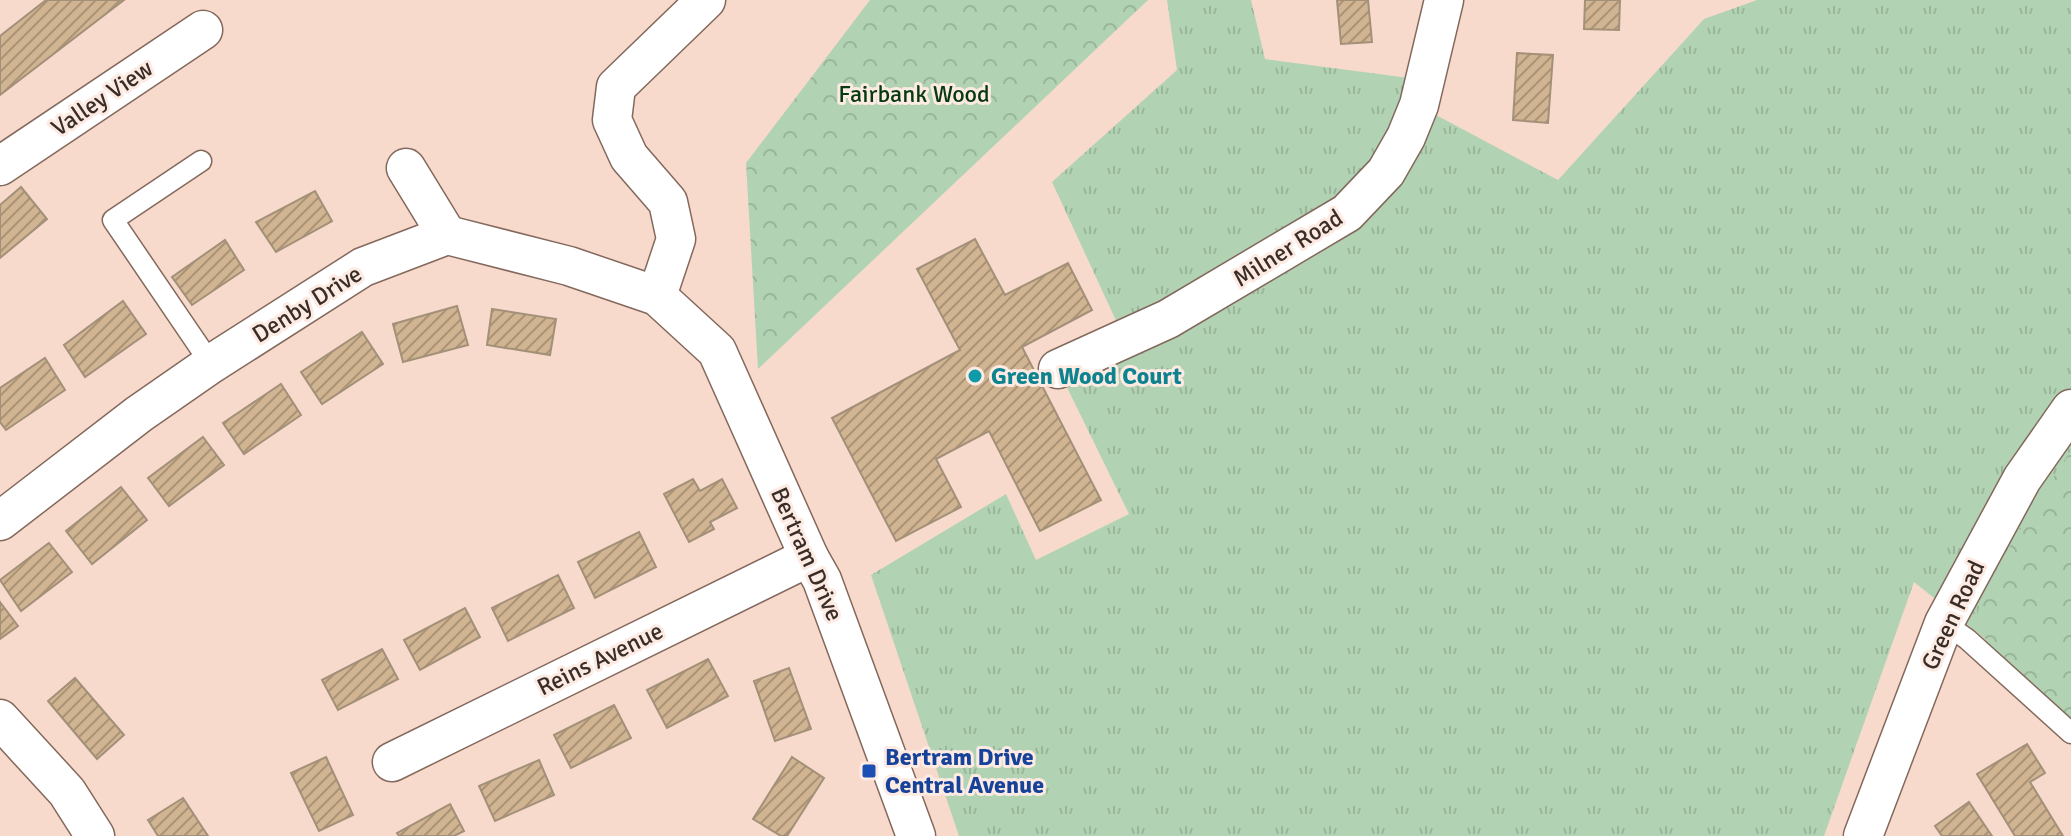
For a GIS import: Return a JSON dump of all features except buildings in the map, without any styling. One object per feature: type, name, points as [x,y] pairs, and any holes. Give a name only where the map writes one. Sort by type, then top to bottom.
[{"type":"street","points":[[406,168],[447,235],[569,266],[657,296],[676,239],[668,202],[629,157],[612,120],[616,87],[706,0]]},
{"type":"street","name":"Milner Road","points":[[1058,369],[1168,319],[1347,213],[1386,172],[1406,137],[1419,105],[1444,0]]},
{"type":"street","name":"Valley View","points":[[0,166],[203,30]]},
{"type":"street","name":"Denby Drive","points":[[0,521],[139,414],[211,364],[363,267],[447,235]]},
{"type":"street","name":"Bertram Drive","points":[[657,296],[717,351],[822,580],[916,836]]},
{"type":"street","name":"Green Road","points":[[1863,836],[1944,623],[2022,479],[2071,409]]},
{"type":"street","name":"Reins Avenue","points":[[392,762],[809,557]]},
{"type":"street","points":[[0,719],[67,792],[95,836]]},
{"type":"lane","points":[[201,161],[113,220],[211,364]]},
{"type":"lane","points":[[1944,623],[1967,639],[2071,733]]},
{"type":"green space","name":"Fairbank Wood","points":[[870,0],[1148,0],[758,369],[746,163]]},
{"type":"green space","points":[[1167,0],[1251,0],[1265,59],[1409,78],[1407,136],[1436,115],[1558,180],[1704,19],[1757,0],[2071,0],[2071,713],[1914,582],[1824,836],[959,836],[871,575],[1006,494],[1036,560],[1129,514],[1058,369],[1125,340],[1052,182],[1177,70]]},
{"type":"green space","points":[[2071,450],[2071,719],[2056,710],[1987,643],[1977,615],[1985,585]]},
{"type":"place","name":"Green Wood Court","points":[[975,376]]},
{"type":"place","name":"Bertram Drive Central Avenue","points":[[869,771]]}]
